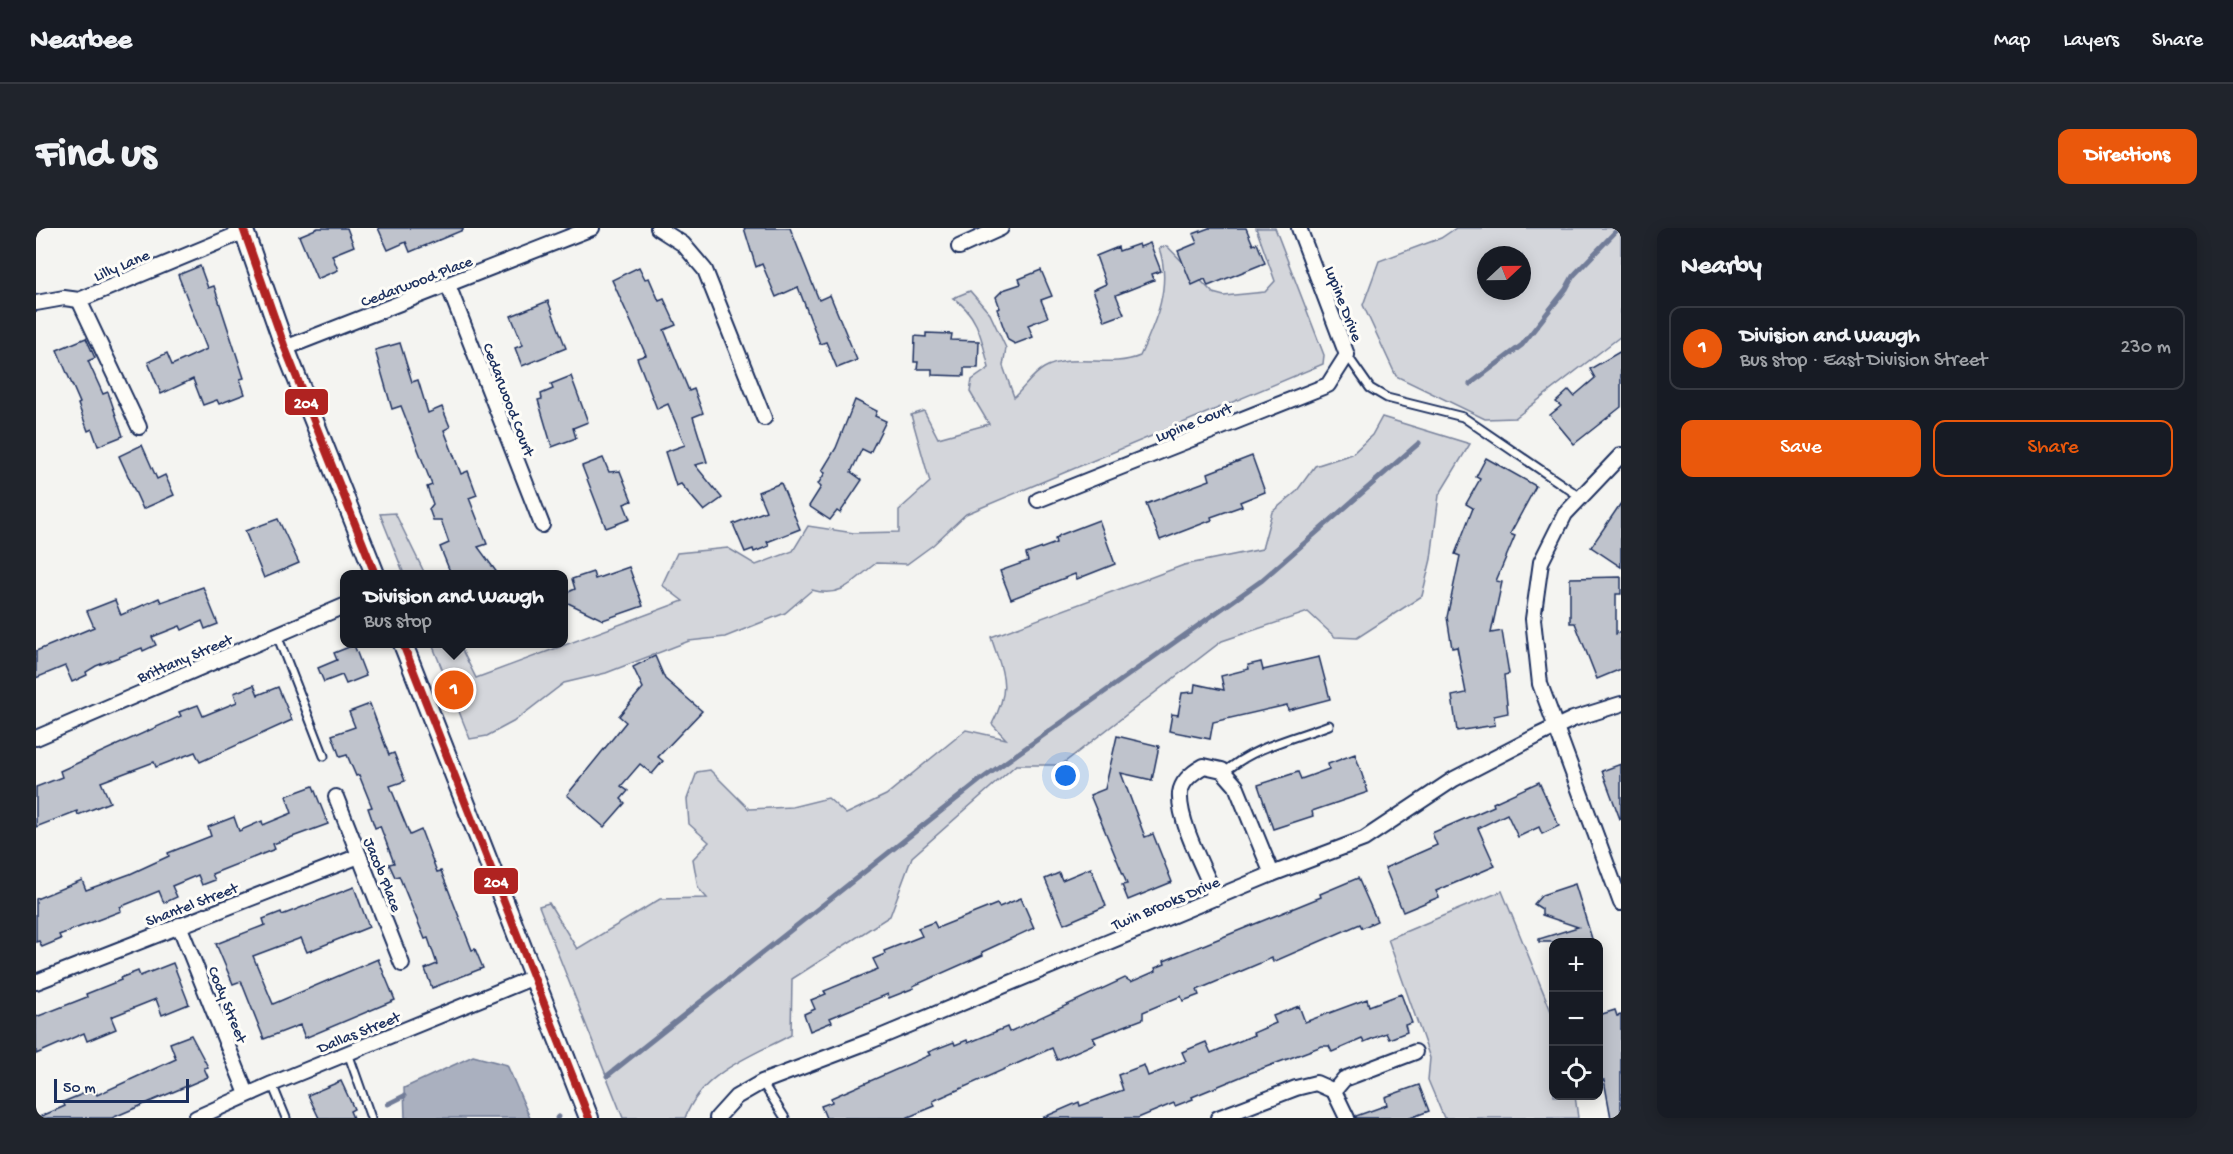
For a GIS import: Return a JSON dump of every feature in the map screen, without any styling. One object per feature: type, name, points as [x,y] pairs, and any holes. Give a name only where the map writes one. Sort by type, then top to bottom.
[{"type":"street","name":"Cedarwood Place","points":[[285,348],[592,228]]},
{"type":"street","points":[[658,228],[683,244],[705,270],[764,418]]},
{"type":"street","points":[[959,246],[1001,228]]},
{"type":"street","name":"Lupine Drive","points":[[1299,228],[1347,356]]},
{"type":"street","points":[[242,229],[285,348],[373,570]]},
{"type":"street","name":"Lilly Lane","points":[[36,303],[64,298],[79,300],[242,229]]},
{"type":"street","name":"Cedarwood Court","points":[[448,285],[542,525]]},
{"type":"street","points":[[79,300],[139,427]]},
{"type":"street","name":"Lupine Court","points":[[1038,500],[1328,385],[1347,356]]},
{"type":"street","points":[[1621,455],[1579,496],[1565,514],[1541,562],[1535,590],[1533,619],[1540,684],[1621,903]]},
{"type":"street","name":"Brittany Street","points":[[36,738],[340,608]]},
{"type":"street","points":[[405,648],[589,1118]]},
{"type":"street","name":"Twin Brooks Drive","points":[[717,1118],[735,1097],[762,1082],[873,1040],[1272,874],[1364,839],[1454,779],[1557,726],[1621,704]]},
{"type":"street","points":[[1216,898],[1182,813],[1180,791],[1190,774],[1204,766],[1224,773],[1236,786],[1272,874]]},
{"type":"street","name":"Jacob Place","points":[[336,797],[402,963]]},
{"type":"street","name":"Shantel Street","points":[[36,982],[359,856]]},
{"type":"street","name":"Cody Street","points":[[179,925],[247,1094]]},
{"type":"street","name":"Dallas Street","points":[[196,1118],[247,1094],[534,977]]},
{"type":"street","points":[[1334,1091],[1344,1079],[1415,1052]]},
{"type":"street","points":[[1218,1118],[1296,1088],[1316,1083],[1334,1091],[1347,1118]]},
{"type":"lane","points":[[1347,356],[1370,388],[1387,398],[1463,417],[1579,496]]},
{"type":"lane","points":[[277,635],[324,756]]},
{"type":"lane","points":[[1224,773],[1234,764],[1255,752],[1329,725]]},
{"type":"lane","points":[[348,1053],[371,1118]]},
{"type":"lane","points":[[762,1082],[785,1118]]},
{"type":"lane","points":[[272,1084],[286,1118]]},
{"type":"shaded area","points":[[1256,228],[1275,228],[1324,355],[1323,364],[966,514],[933,545],[907,564],[876,563],[840,590],[822,592],[812,590],[785,613],[725,637],[689,641],[606,673],[564,683],[513,722],[487,736],[470,739],[434,648],[461,648],[476,678],[557,648],[568,648],[568,644],[683,601],[662,585],[677,553],[728,548],[756,565],[793,551],[808,526],[854,533],[899,532],[899,510],[930,482],[911,415],[924,411],[938,438],[989,424],[970,392],[972,380],[989,368],[984,348],[974,320],[953,298],[970,291],[990,314],[1006,348],[1003,366],[1014,397],[1040,371],[1055,363],[1116,361],[1140,356],[1152,330],[1163,290],[1163,262],[1159,248],[1167,246],[1213,293],[1224,296],[1265,292],[1275,281]]},
{"type":"shaded area","points":[[1456,228],[1621,228],[1621,336],[1515,418],[1485,419],[1396,376],[1363,305],[1379,261],[1441,238]]},
{"type":"shaded area","points":[[1382,417],[1470,444],[1439,495],[1431,559],[1422,596],[1357,638],[1335,637],[1308,612],[1222,641],[1061,765],[1016,765],[912,857],[890,916],[792,979],[791,1035],[715,1077],[693,1102],[685,1118],[623,1118],[539,906],[549,903],[577,949],[660,899],[707,898],[698,888],[693,859],[709,842],[689,824],[687,799],[697,772],[710,770],[749,809],[792,807],[828,798],[846,814],[886,795],[966,730],[1006,739],[992,724],[1002,700],[1004,680],[991,637],[1184,565],[1262,549],[1272,512],[1296,492],[1315,466],[1352,454],[1372,435]]},
{"type":"shaded area","points":[[395,513],[423,570],[402,570],[380,514]]},
{"type":"shaded area","points":[[1502,891],[1549,1006],[1549,1100],[1576,1100],[1578,1118],[1444,1118],[1428,1080],[1430,1058],[1388,939]]},
{"type":"water","points":[[473,1056],[507,1065],[530,1118],[405,1118],[404,1088]]},
{"type":"building","points":[[318,228],[347,228],[354,246],[332,255],[338,270],[317,279],[299,236]]},
{"type":"building","points":[[378,228],[463,228],[463,230],[410,252],[406,242],[388,250]]},
{"type":"building","points":[[744,228],[790,228],[819,300],[830,295],[857,360],[837,368],[826,342],[820,344],[798,287],[776,297],[762,264],[756,267]]},
{"type":"building","points":[[1209,228],[1246,228],[1253,245],[1257,243],[1265,263],[1208,286],[1205,279],[1192,285],[1178,251],[1197,243],[1193,234]]},
{"type":"building","points":[[1150,243],[1161,271],[1152,274],[1154,280],[1116,295],[1124,314],[1105,321],[1093,290],[1106,284],[1096,256],[1118,247],[1119,251]]},
{"type":"building","points":[[200,266],[208,288],[214,286],[244,378],[240,379],[245,394],[219,404],[217,400],[203,405],[193,379],[161,394],[148,362],[167,353],[172,365],[207,349],[178,275]]},
{"type":"building","points":[[639,267],[645,279],[649,278],[659,301],[664,299],[676,325],[664,330],[689,391],[694,389],[703,413],[693,417],[707,462],[695,465],[722,498],[704,511],[681,484],[676,486],[665,452],[685,445],[668,404],[657,409],[637,358],[646,355],[612,280]]},
{"type":"building","points":[[1041,270],[1052,296],[1041,300],[1048,317],[1028,325],[1033,337],[1015,344],[1008,340],[997,309],[1000,308],[996,297],[1003,290],[1021,284],[1019,279]]},
{"type":"building","points":[[548,301],[566,348],[522,366],[515,348],[523,345],[511,316]]},
{"type":"building","points":[[926,333],[952,334],[951,340],[979,341],[978,368],[964,368],[964,376],[932,375],[932,369],[917,369],[918,362],[914,362],[915,336],[926,337]]},
{"type":"building","points":[[86,338],[95,358],[88,361],[103,394],[108,392],[123,436],[98,446],[92,429],[88,431],[78,404],[80,403],[57,350]]},
{"type":"building","points":[[400,343],[412,382],[418,380],[428,413],[442,407],[450,427],[444,430],[461,474],[468,471],[477,495],[469,498],[487,544],[478,547],[495,570],[449,570],[440,547],[449,543],[441,520],[433,520],[429,509],[433,504],[427,487],[432,485],[401,406],[392,409],[375,350]]},
{"type":"building","points":[[1621,351],[1621,407],[1574,444],[1550,415],[1561,406],[1556,402],[1569,390],[1574,396],[1595,378],[1590,369]]},
{"type":"building","points":[[571,376],[588,422],[573,428],[576,438],[552,447],[538,400],[542,399],[541,394],[553,389],[551,384]]},
{"type":"building","points":[[855,400],[877,411],[875,416],[886,421],[870,453],[862,449],[851,472],[862,480],[840,513],[837,511],[830,520],[809,506],[821,487],[818,484],[825,473],[822,471],[836,448]]},
{"type":"building","points":[[142,445],[157,479],[165,475],[174,495],[143,509],[119,456]]},
{"type":"building","points":[[1252,456],[1265,492],[1240,502],[1242,506],[1211,517],[1212,520],[1160,540],[1146,504],[1210,480],[1208,473]]},
{"type":"building","points":[[603,458],[609,472],[620,471],[632,501],[624,504],[630,519],[606,528],[582,466]]},
{"type":"building","points":[[1486,458],[1536,486],[1510,534],[1515,536],[1496,581],[1502,582],[1491,633],[1502,631],[1509,674],[1504,675],[1508,713],[1494,716],[1495,725],[1457,731],[1452,696],[1466,693],[1457,647],[1452,648],[1447,617],[1460,556],[1455,554],[1473,508],[1466,504],[1480,479],[1476,477]]},
{"type":"building","points":[[781,483],[800,529],[767,542],[769,546],[754,552],[753,549],[745,552],[733,524],[766,511],[758,492]]},
{"type":"building","points":[[1621,503],[1621,567],[1591,547]]},
{"type":"building","points":[[278,519],[299,563],[264,578],[245,531]]},
{"type":"building","points":[[1099,520],[1115,564],[1077,579],[1075,574],[1011,599],[1000,571],[1028,561],[1026,554],[1056,543],[1055,539],[1060,535]]},
{"type":"building","points":[[629,567],[643,606],[603,620],[568,603],[568,592],[575,589],[572,579],[593,572],[595,579]]},
{"type":"building","points":[[1621,577],[1621,594],[1616,594],[1616,634],[1621,632],[1621,669],[1597,679],[1575,623],[1570,623],[1570,578]]},
{"type":"building","points":[[203,587],[218,624],[205,629],[202,621],[182,630],[180,626],[152,637],[156,645],[96,666],[86,672],[87,675],[72,682],[65,666],[36,678],[36,651],[94,627],[87,611],[115,600],[121,615],[159,598],[161,602]]},
{"type":"building","points":[[346,648],[355,648],[366,676],[346,684],[342,675],[324,682],[318,668],[337,660],[334,653]]},
{"type":"building","points":[[655,656],[665,679],[702,711],[658,757],[663,761],[652,774],[640,764],[621,786],[628,791],[621,799],[625,803],[604,827],[567,795],[626,722],[619,716],[643,688],[633,667]]},
{"type":"building","points":[[1319,657],[1330,699],[1288,710],[1287,705],[1213,722],[1210,739],[1169,731],[1172,714],[1178,715],[1182,693],[1194,692],[1195,684],[1224,690],[1221,676],[1249,669],[1248,665],[1261,662],[1263,670]]},
{"type":"building","points":[[254,685],[258,695],[278,687],[292,720],[200,762],[195,752],[156,767],[154,762],[101,782],[110,802],[78,815],[77,811],[36,827],[36,787],[62,777],[60,771],[181,716],[179,712],[198,705],[203,716],[237,702],[234,693]]},
{"type":"building","points":[[370,704],[389,755],[394,753],[405,781],[390,786],[410,835],[421,830],[437,872],[441,871],[472,950],[475,949],[483,968],[432,988],[425,969],[437,964],[428,938],[425,939],[399,876],[395,877],[389,864],[394,863],[380,826],[375,828],[368,808],[372,807],[359,775],[356,776],[347,755],[340,757],[332,735],[355,727],[349,712]]},
{"type":"building","points":[[1117,736],[1159,746],[1152,780],[1121,773],[1145,837],[1153,834],[1172,882],[1128,900],[1122,885],[1127,884],[1090,795],[1105,789]]},
{"type":"building","points":[[1355,754],[1368,792],[1312,811],[1313,816],[1273,829],[1258,785],[1298,772],[1301,779],[1329,769],[1328,764]]},
{"type":"building","points":[[1621,764],[1621,819],[1620,819],[1602,771]]},
{"type":"building","points":[[1539,782],[1559,826],[1542,834],[1539,827],[1518,837],[1507,814],[1478,828],[1495,866],[1436,891],[1439,897],[1403,912],[1385,868],[1437,845],[1432,833],[1494,806],[1493,803]]},
{"type":"building","points":[[313,786],[328,824],[273,844],[275,849],[212,874],[215,880],[202,885],[198,875],[172,886],[177,897],[164,903],[159,891],[120,907],[121,911],[59,935],[61,939],[42,947],[39,941],[36,942],[36,899],[82,880],[86,890],[130,874],[169,856],[168,853],[211,836],[208,827],[234,817],[239,831],[262,821],[263,825],[292,813],[286,796]]},
{"type":"building","points":[[1091,868],[1106,906],[1064,924],[1045,879],[1059,873],[1062,880]]},
{"type":"building","points":[[1358,878],[1377,921],[1362,928],[1360,924],[1273,962],[1272,958],[1197,990],[1199,995],[1183,1001],[1181,996],[1143,1012],[1143,1019],[1093,1038],[1096,1043],[1057,1060],[1052,1048],[933,1101],[935,1106],[906,1118],[826,1118],[821,1106],[832,1102],[831,1098],[930,1055],[928,1052],[954,1042],[955,1045],[967,1040],[968,1043],[1007,1027],[1009,1032],[1125,978],[1131,982],[1156,971],[1155,968],[1165,964],[1164,961],[1321,897],[1320,894]]},
{"type":"building","points":[[1575,884],[1592,938],[1549,938],[1549,942],[1539,942],[1539,939],[1578,927],[1542,915],[1542,909],[1534,904],[1542,895]]},
{"type":"building","points":[[354,887],[369,927],[307,952],[301,938],[253,956],[273,1004],[378,959],[395,1000],[305,1038],[300,1025],[264,1039],[241,981],[233,984],[216,944],[265,925],[263,919],[281,912],[282,915]]},
{"type":"building","points":[[1021,898],[1034,928],[982,952],[983,955],[913,986],[914,988],[889,998],[888,994],[830,1018],[832,1022],[810,1031],[804,1014],[815,1009],[811,1000],[826,994],[824,991],[878,969],[873,959],[885,954],[884,951],[922,936],[918,928],[934,922],[937,928],[997,904],[999,907]]},
{"type":"building","points":[[173,963],[189,1004],[162,1015],[156,999],[111,1017],[116,1029],[87,1041],[84,1033],[36,1054],[36,1017],[87,997],[86,994],[121,980],[120,978],[138,971],[140,976]]},
{"type":"building","points":[[1401,994],[1412,1023],[1405,1025],[1407,1032],[1389,1039],[1386,1033],[1364,1042],[1362,1039],[1332,1052],[1329,1046],[1322,1046],[1250,1073],[1192,1097],[1193,1099],[1175,1106],[1174,1103],[1138,1118],[1042,1118],[1079,1102],[1080,1106],[1123,1090],[1118,1075],[1144,1065],[1148,1076],[1186,1061],[1182,1052],[1206,1042],[1211,1053],[1254,1035],[1253,1033],[1276,1023],[1273,1016],[1299,1006],[1305,1022],[1367,999],[1369,1006]]},
{"type":"building","points":[[1615,1010],[1617,1016],[1621,1015],[1621,1118],[1611,1118],[1603,1080],[1603,1014]]},
{"type":"building","points":[[191,1035],[208,1067],[204,1068],[208,1077],[112,1118],[37,1118],[65,1106],[63,1102],[95,1089],[97,1095],[176,1059],[170,1043]]},
{"type":"building","points":[[341,1081],[354,1109],[350,1111],[353,1118],[319,1118],[308,1095]]},
{"type":"building","points":[[1419,1085],[1429,1111],[1410,1118],[1356,1118],[1356,1116],[1387,1105],[1385,1097]]},
{"type":"waterway","points":[[1470,384],[1522,345],[1566,289],[1573,276],[1619,228]]},
{"type":"waterway","points":[[607,1076],[979,781],[1261,581],[1419,443]]},
{"type":"waterway","points":[[388,1104],[404,1096]]},
{"type":"transit line","name":"204","points":[[243,228],[285,348],[373,570]]},
{"type":"transit line","name":"204","points":[[405,648],[589,1118]]},
{"type":"place","name":"Division and Waugh","points":[[454,690]]}]
